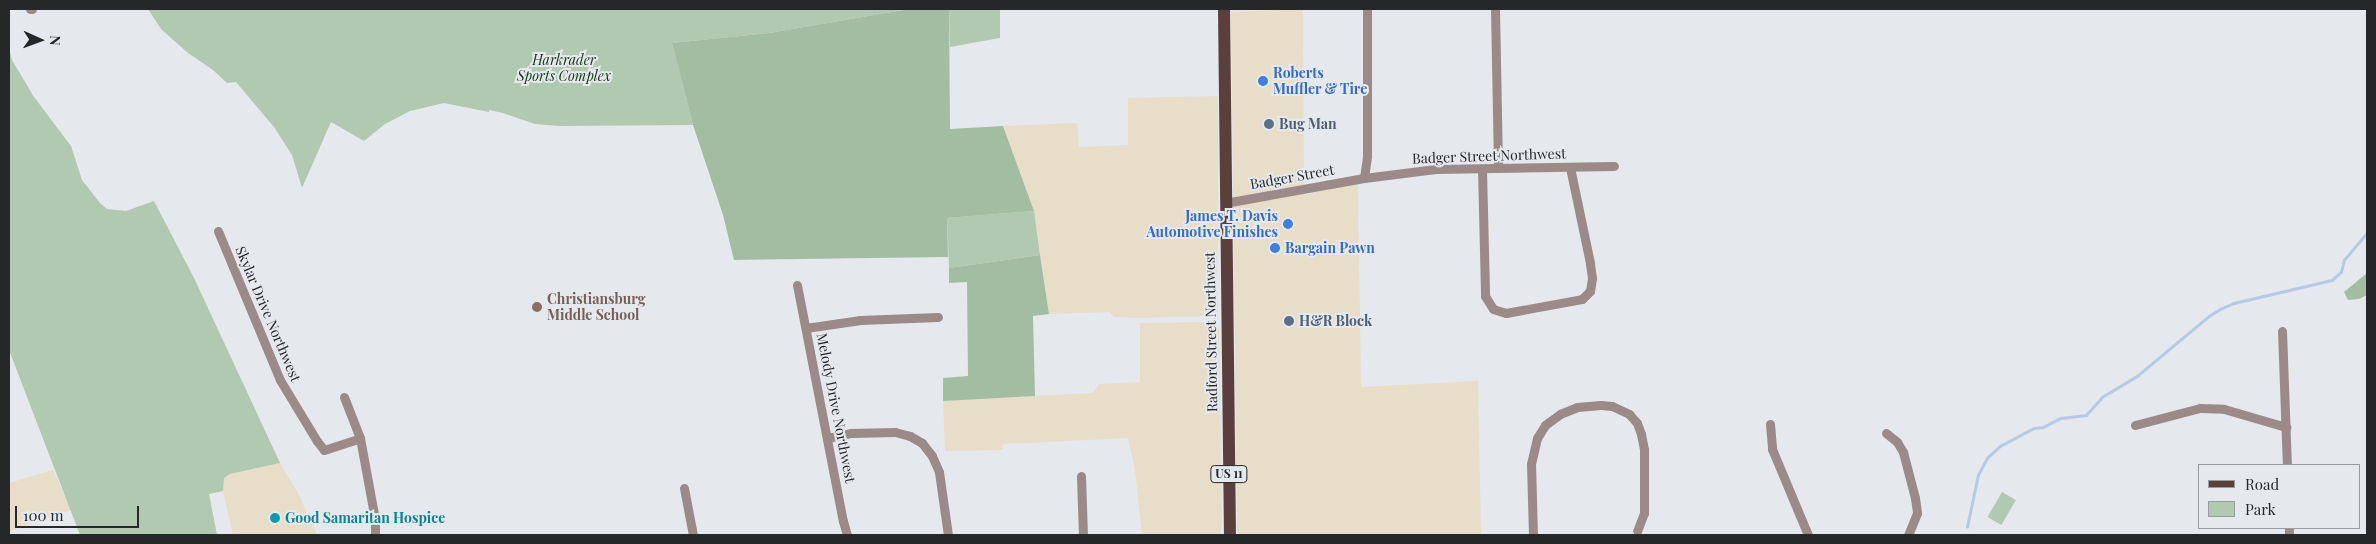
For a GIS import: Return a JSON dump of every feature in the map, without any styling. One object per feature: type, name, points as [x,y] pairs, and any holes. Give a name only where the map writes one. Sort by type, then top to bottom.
[{"type":"main road","name":"Radford Street Northwest","points":[[1224,9],[1230,535]]},
{"type":"street","points":[[1364,178],[1368,156],[1367,9]]},
{"type":"street","points":[[1495,9],[1498,168]]},
{"type":"street","name":"Badger Street Northwest","points":[[1364,178],[1435,169],[1614,166]]},
{"type":"street","points":[[1482,169],[1485,296],[1493,309],[1506,313],[1582,299],[1590,291],[1592,278],[1590,263],[1570,167]]},
{"type":"street","name":"Badger Street","points":[[1225,203],[1364,178]]},
{"type":"street","name":"Skylar Drive Northwest","points":[[218,231],[280,380],[317,441],[324,450],[360,438]]},
{"type":"street","name":"Melody Drive Northwest","points":[[797,285],[843,521],[848,535]]},
{"type":"street","points":[[806,328],[860,320],[938,317]]},
{"type":"street","points":[[2282,331],[2287,464]]},
{"type":"street","points":[[344,397],[360,438],[374,520],[373,535]]},
{"type":"street","points":[[1533,535],[1531,464],[1537,438],[1545,425],[1560,414],[1577,408],[1601,405],[1612,406],[1629,414],[1637,423],[1641,434],[1644,458],[1644,513],[1637,531]]},
{"type":"street","points":[[2136,425],[2200,408],[2224,409],[2286,427]]},
{"type":"street","points":[[1770,424],[1772,449],[1808,535]]},
{"type":"street","points":[[828,438],[851,434],[895,432],[910,436],[922,443],[932,456],[939,472],[948,535]]},
{"type":"street","points":[[1886,433],[1897,442],[1903,452],[1915,498],[1917,514],[1908,535]]},
{"type":"street","points":[[1081,476],[1083,535]]},
{"type":"street","points":[[684,488],[693,535]]},
{"type":"shaded area","points":[[1303,9],[1304,195],[1358,183],[1361,387],[1478,381],[1481,535],[1237,535],[1231,12]]},
{"type":"shaded area","points":[[1218,96],[1218,314],[1213,316],[1138,318],[1114,317],[1110,312],[1049,314],[1034,211],[1003,126],[1077,123],[1079,147],[1128,145],[1128,98]]},
{"type":"shaded area","points":[[1212,322],[1219,327],[1222,520],[1220,535],[1142,535],[1135,470],[1128,438],[1003,444],[1003,450],[945,451],[943,401],[1093,393],[1099,384],[1140,382],[1140,323]]},
{"type":"shaded area","points":[[280,463],[299,495],[317,535],[233,535],[223,491],[224,478],[230,474]]},
{"type":"shaded area","points":[[53,470],[71,510],[9,531],[9,483]]},
{"type":"green space","name":"Harkrader Sports Complex","points":[[148,9],[909,9],[769,33],[672,43],[693,125],[559,126],[535,124],[503,113],[444,103],[410,111],[385,124],[364,141],[331,122],[302,188],[292,155],[274,127],[236,82],[227,83],[213,70],[188,53],[161,29]]},
{"type":"green space","points":[[909,9],[949,9],[950,129],[1003,126],[1034,211],[947,218],[948,257],[734,260],[723,215],[693,125],[672,43],[769,33]]},
{"type":"green space","points":[[949,9],[1000,9],[1000,38],[950,47]]},
{"type":"green space","points":[[9,48],[12,60],[34,97],[71,146],[82,180],[100,203],[107,209],[126,211],[154,201],[194,278],[280,463],[230,474],[224,478],[223,491],[209,494],[217,535],[80,535],[9,350]]},
{"type":"green space","points":[[1034,211],[1040,255],[949,268],[947,218]]},
{"type":"green space","points":[[1040,255],[1049,314],[1033,316],[1035,396],[943,401],[943,378],[968,376],[967,282],[949,283],[949,268]]},
{"type":"green space","points":[[2367,273],[2367,295],[2359,299],[2348,300],[2344,292]]},
{"type":"green space","points":[[2002,492],[2016,500],[2001,525],[1988,517]]},
{"type":"waterway","points":[[1967,527],[1978,475],[1987,458],[2000,446],[2034,428],[2043,427],[2061,418],[2086,415],[2102,397],[2137,376],[2220,309],[2234,303],[2332,280],[2341,272],[2344,260],[2367,233]]},
{"type":"place","name":"Roberts Muffler & Tire","points":[[1263,81]]},
{"type":"place","name":"Bug Man","points":[[1269,124]]},
{"type":"place","name":"James T. Davis Automotive Finishes","points":[[1288,224]]},
{"type":"place","name":"Bargain Pawn","points":[[1275,248]]},
{"type":"place","name":"Christiansburg Middle School","points":[[537,307]]},
{"type":"place","name":"H&R Block","points":[[1289,321]]},
{"type":"place","name":"Good Samaritan Hospice","points":[[275,518]]}]
